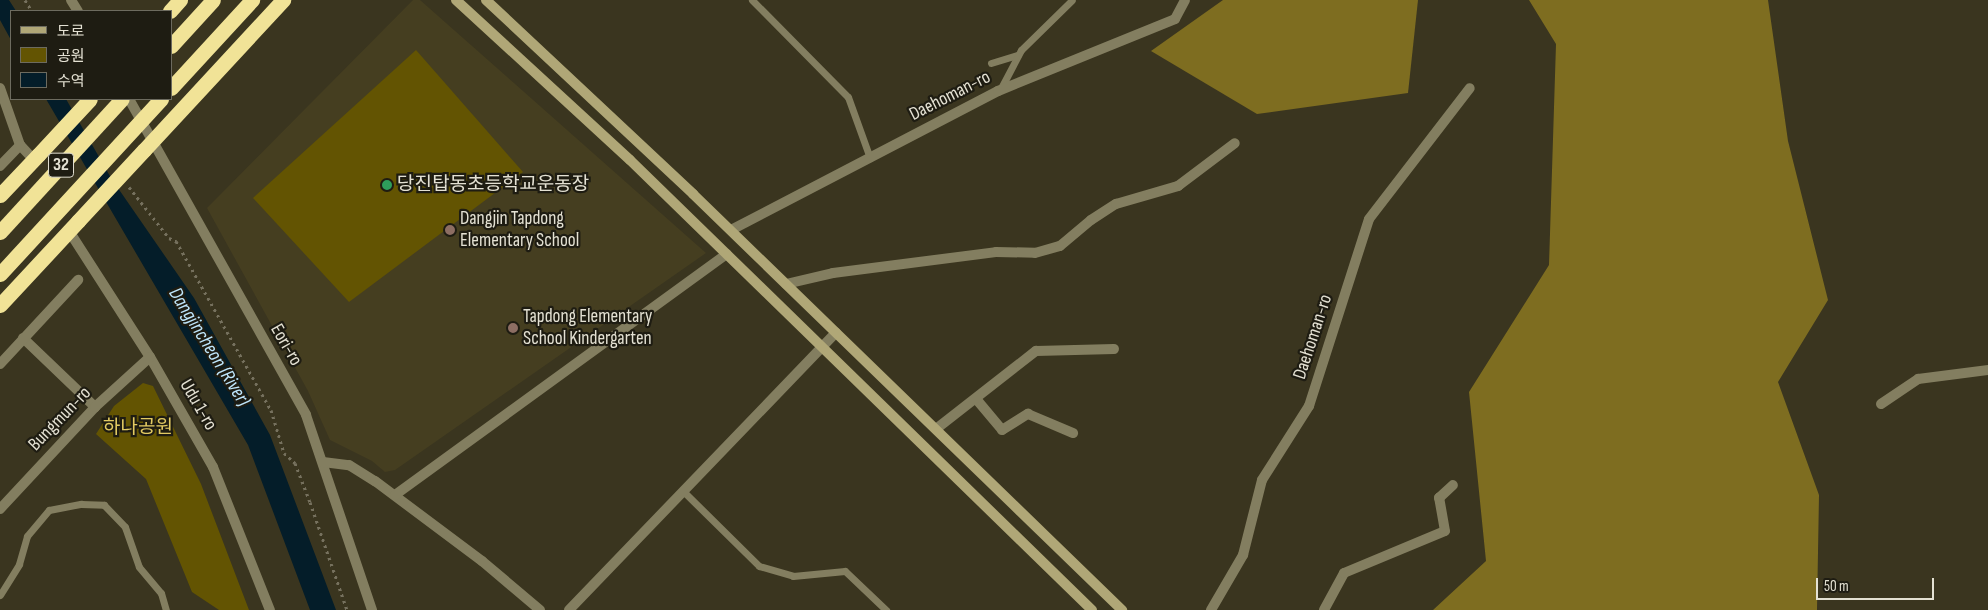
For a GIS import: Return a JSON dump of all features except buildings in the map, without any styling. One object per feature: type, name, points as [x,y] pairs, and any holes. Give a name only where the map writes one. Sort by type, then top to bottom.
[{"type":"highway","points":[[171,10],[180,0]]},
{"type":"highway","points":[[172,45],[213,0]]},
{"type":"highway","points":[[172,87],[252,0]]},
{"type":"highway","points":[[0,305],[282,0]]},
{"type":"highway","points":[[0,195],[89,100]]},
{"type":"highway","name":"32","points":[[0,232],[121,100]]},
{"type":"highway","points":[[0,274],[160,100]]},
{"type":"main road","points":[[456,0],[630,160],[1092,610]]},
{"type":"main road","points":[[486,0],[731,230],[1122,610]]},
{"type":"street","name":"Daehoman-ro","points":[[731,230],[1000,90],[1175,19],[1184,0]]},
{"type":"street","points":[[0,88],[20,145],[36,157]]},
{"type":"street","name":"Daehoman-ro","points":[[1211,610],[1243,556],[1262,480],[1309,406],[1369,219],[1470,88]]},
{"type":"street","name":"Eori-ro","points":[[130,100],[148,147],[306,416],[372,610]]},
{"type":"street","points":[[786,284],[833,273],[996,252],[1035,253],[1060,246],[1091,220],[1116,204],[1178,186],[1235,143]]},
{"type":"street","points":[[0,166],[20,145]]},
{"type":"street","name":"Udu 1-ro","points":[[73,226],[213,467],[270,610]]},
{"type":"street","points":[[395,495],[727,254]]},
{"type":"street","points":[[0,364],[78,280]]},
{"type":"street","points":[[568,610],[836,333]]},
{"type":"street","points":[[23,338],[95,407]]},
{"type":"street","points":[[936,429],[977,400],[1036,351],[1114,348]]},
{"type":"street","name":"Bungmun-ro","points":[[0,509],[95,407],[150,357]]},
{"type":"street","points":[[1881,404],[1918,379],[1988,370]]},
{"type":"street","points":[[977,400],[1002,430],[1028,414],[1073,433]]},
{"type":"street","points":[[323,462],[349,465],[395,495],[540,610]]},
{"type":"street","points":[[1324,610],[1344,573],[1445,531],[1439,498],[1453,485]]},
{"type":"lane","points":[[752,0],[848,97],[870,158]]},
{"type":"lane","points":[[1000,90],[1018,55],[1072,0]]},
{"type":"lane","points":[[991,63],[1018,55]]},
{"type":"lane","points":[[683,491],[759,566],[794,576],[845,571],[886,610]]},
{"type":"lane","points":[[0,595],[19,564],[27,536],[49,510],[80,504],[104,505],[125,527],[139,567],[161,593],[166,610]]},
{"type":"path","points":[[127,182],[169,238],[176,240],[271,410],[284,453],[294,464],[310,502],[347,610]]},
{"type":"shaded area","name":"Dangjin Tapdong Elementary School","points":[[413,0],[420,0],[706,253],[395,470],[385,472],[372,461],[330,440],[308,391],[207,208]]},
{"type":"shaded area","points":[[1223,0],[1418,0],[1408,93],[1257,114],[1151,51]]},
{"type":"shaded area","points":[[1529,0],[1768,0],[1788,141],[1828,300],[1778,382],[1819,495],[1817,610],[1433,610],[1486,561],[1469,392],[1549,265],[1556,44]]},
{"type":"green space","name":"당진탑동초등학교운동장","points":[[416,50],[523,172],[349,302],[253,198]]},
{"type":"green space","name":"하나공원","points":[[143,383],[153,386],[201,484],[249,610],[219,610],[192,592],[146,479],[96,434],[114,406]]},
{"type":"water","points":[[0,0],[9,0],[15,10],[10,10],[10,38],[0,20]]},
{"type":"water","name":"Dangjincheon (River)","points":[[47,100],[67,100],[111,178],[194,298],[270,435],[336,610],[310,610],[248,445]]},
{"type":"place","name":"당진탑동초등학교운동장","points":[[387,185]]},
{"type":"place","name":"Dangjin Tapdong Elementary School","points":[[450,230]]},
{"type":"place","name":"Tapdong Elementary School Kindergarten","points":[[513,328]]}]
